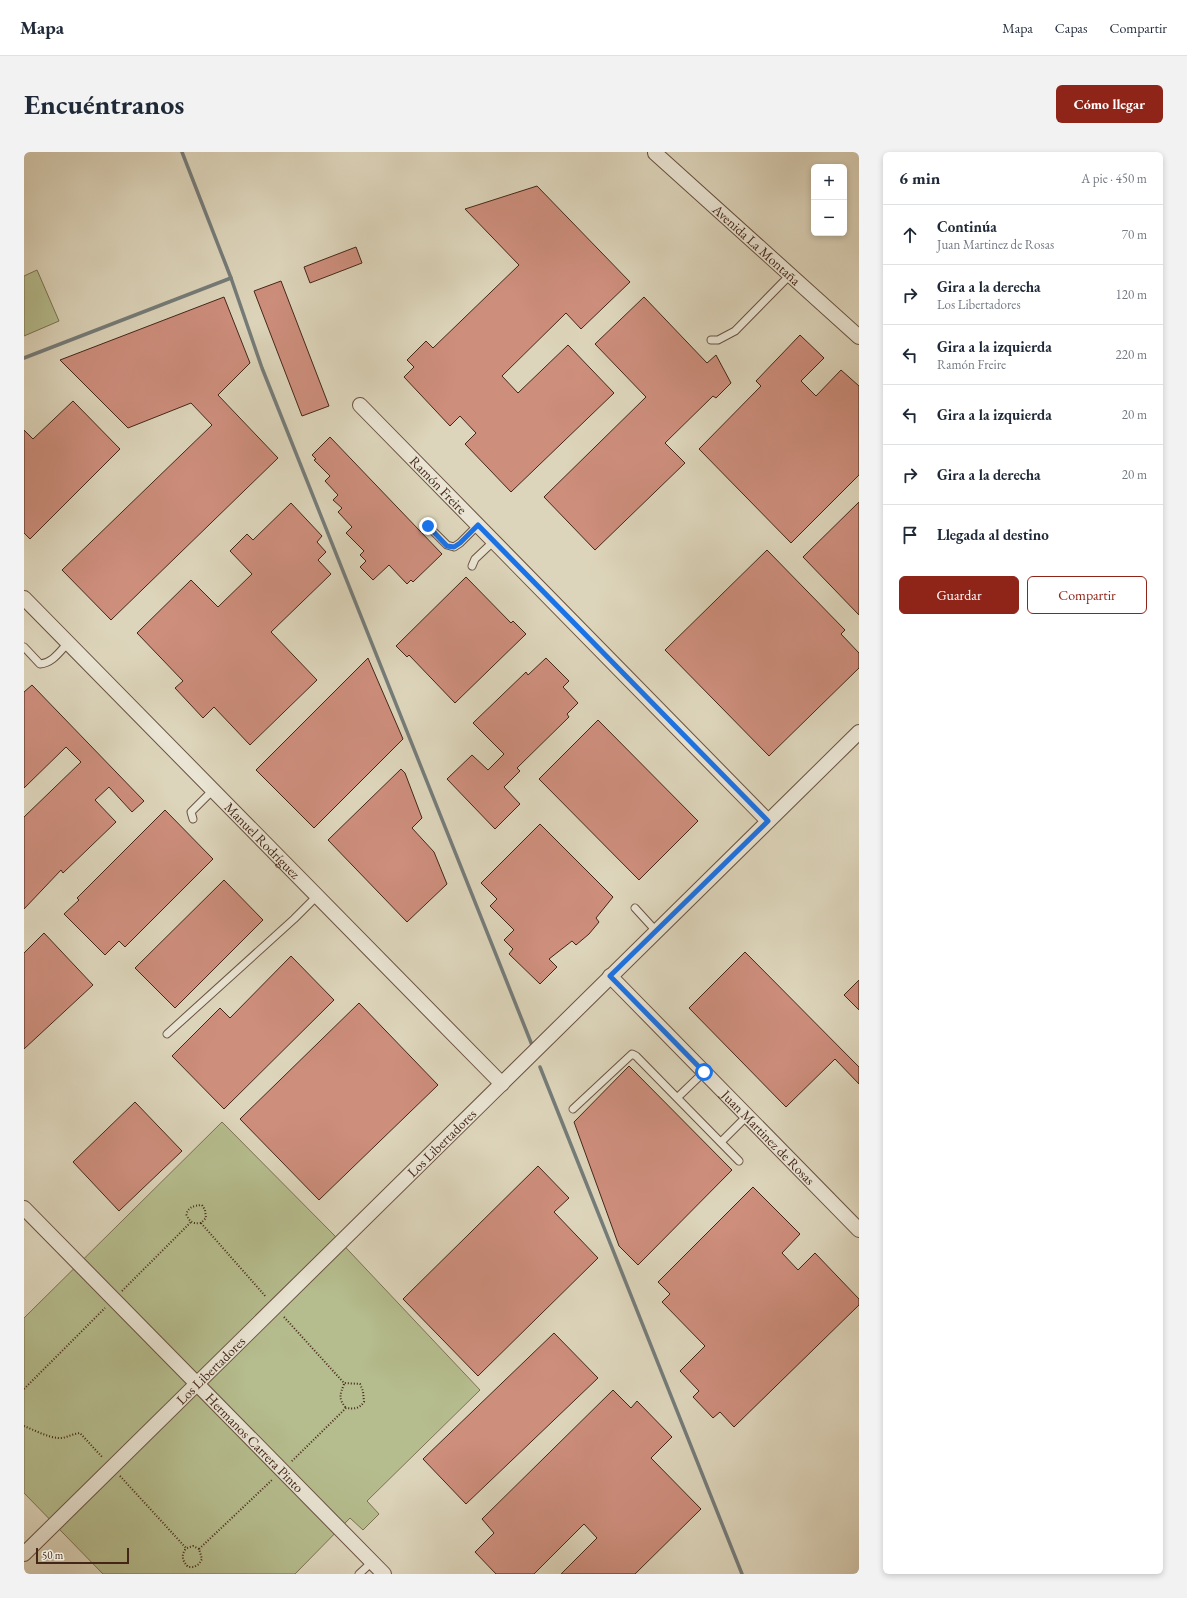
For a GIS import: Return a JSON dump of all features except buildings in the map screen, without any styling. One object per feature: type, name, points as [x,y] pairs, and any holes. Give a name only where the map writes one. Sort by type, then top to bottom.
[{"type":"street","name":"Avenida La Montaña","points":[[655,153],[859,337]]},
{"type":"street","name":"Ramón Freire","points":[[360,405],[768,821]]},
{"type":"street","name":"Manuel Rodríguez","points":[[24,598],[502,1084]]},
{"type":"street","name":"Los Libertadores","points":[[24,1554],[859,732]]},
{"type":"street","name":"Juan Martinez de Rosas","points":[[610,976],[747,1116],[857,1225]]},
{"type":"street","name":"Hermanos Carrera Pinto","points":[[24,1208],[384,1574]]},
{"type":"lane","points":[[711,340],[718,340],[727,337],[735,331],[790,275]]},
{"type":"lane","points":[[428,526],[447,546],[454,547],[478,525]]},
{"type":"lane","points":[[472,566],[475,560],[494,541]]},
{"type":"lane","points":[[24,647],[40,664],[51,661],[68,643]]},
{"type":"lane","points":[[193,819],[191,812],[213,790]]},
{"type":"lane","points":[[167,1034],[294,920],[317,896]]},
{"type":"lane","points":[[635,908],[656,931]]},
{"type":"lane","points":[[574,1109],[632,1054],[636,1056],[678,1097],[739,1161]]},
{"type":"lane","points":[[678,1097],[704,1072]]},
{"type":"lane","points":[[721,1142],[747,1116]]},
{"type":"lane","points":[[359,1574],[372,1562]]},
{"type":"path","points":[[202,1205],[205,1210],[206,1218],[201,1223],[193,1224],[191,1222],[186,1214],[189,1208],[202,1205]]},
{"type":"path","points":[[201,1223],[344,1383],[360,1384],[363,1391],[364,1402],[362,1406],[355,1409],[346,1408],[340,1401],[340,1394],[344,1383]]},
{"type":"path","points":[[199,1549],[346,1408]]},
{"type":"path","points":[[24,1426],[58,1438],[65,1438],[71,1434],[80,1433],[186,1548]]},
{"type":"path","points":[[194,1546],[199,1549],[202,1559],[199,1564],[194,1567],[188,1567],[183,1560],[182,1554],[186,1548],[194,1546]]},
{"type":"green space","points":[[37,270],[59,321],[24,336],[24,276]]},
{"type":"green space","points":[[222,1122],[334,1235],[480,1390],[367,1501],[379,1514],[363,1530],[350,1518],[295,1574],[103,1574],[24,1493],[24,1318]]},
{"type":"waterway","points":[[182,152],[231,278],[262,368],[532,1045]]},
{"type":"waterway","points":[[24,358],[231,278]]},
{"type":"waterway","points":[[540,1067],[742,1574]]},
{"type":"route","points":[[428,526],[447,546],[454,547],[478,525],[768,821],[610,976],[704,1072]]}]
